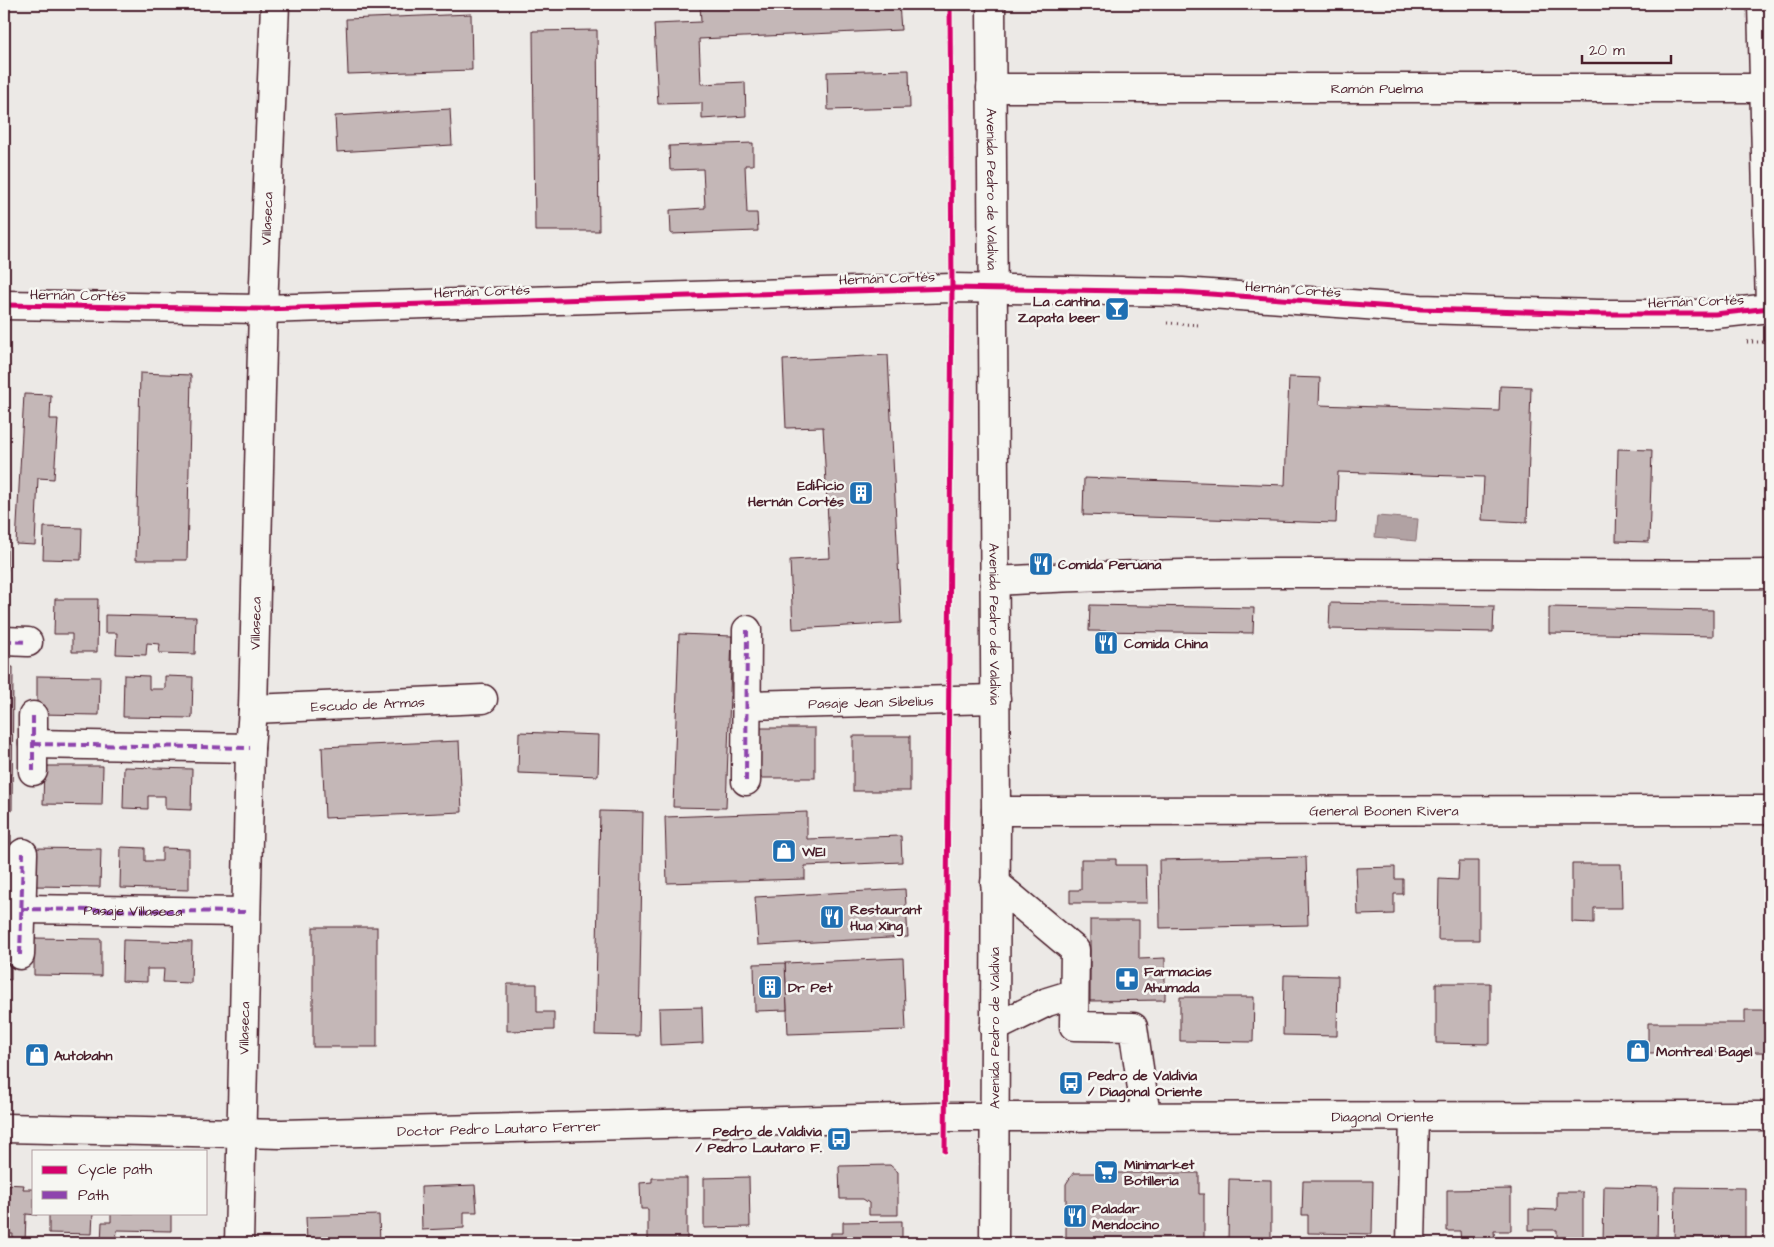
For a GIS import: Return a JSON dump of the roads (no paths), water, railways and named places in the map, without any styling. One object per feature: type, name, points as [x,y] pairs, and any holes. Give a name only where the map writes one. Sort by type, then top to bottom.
[{"type":"street","name":"Villaseca","points":[[239,1243],[250,748],[253,709],[275,4]]},
{"type":"street","name":"Avenida Pedro de Valdivia","points":[[991,4],[996,699],[994,1243]]},
{"type":"street","points":[[1762,4],[1770,307]]},
{"type":"street","name":"Ramón Puelma","points":[[991,88],[1764,88]]},
{"type":"street","name":"Hernán Cortés","points":[[4,305],[264,309],[952,288],[1182,292],[1421,309],[1598,314],[1716,314],[1770,307]]},
{"type":"street","points":[[995,581],[1075,577],[1348,573],[1770,574]]},
{"type":"street","points":[[746,781],[747,630]]},
{"type":"street","name":"Escudo de Armas","points":[[253,709],[483,698]]},
{"type":"street","name":"Pasaje Jean Sibelius","points":[[746,705],[996,699]]},
{"type":"street","points":[[32,716],[33,771]]},
{"type":"street","points":[[33,744],[250,748]]},
{"type":"street","name":"General Boonen Rivera","points":[[996,811],[1770,810]]},
{"type":"street","points":[[20,955],[22,853]]},
{"type":"street","points":[[995,883],[1075,950],[1074,1026],[1133,1027],[1146,1116]]},
{"type":"street","name":"Pasaje Villaseca","points":[[21,909],[246,912]]},
{"type":"street","points":[[994,1028],[1047,1002],[1074,994]]},
{"type":"street","name":"Diagonal Oriente","points":[[994,1117],[1770,1116]]},
{"type":"street","name":"Doctor Pedro Lautaro Ferrer","points":[[4,1128],[242,1133],[994,1117]]},
{"type":"street","points":[[1411,1243],[1414,1117]]},
{"type":"place","name":"La cantina Zapata beer","points":[[1117,309]]},
{"type":"place","name":"Edificio Hernán Cortés","points":[[861,493]]},
{"type":"place","name":"Comida Peruana","points":[[1041,564]]},
{"type":"place","name":"Comida China","points":[[1106,643]]},
{"type":"place","name":"WEI","points":[[784,851]]},
{"type":"place","name":"Restaurant Hua Xing","points":[[832,917]]},
{"type":"place","name":"Farmacias Ahumada","points":[[1127,979]]},
{"type":"place","name":"Dr Pet","points":[[770,987]]},
{"type":"place","name":"Montreal Bagel","points":[[1638,1051]]},
{"type":"place","name":"Autobahn","points":[[37,1055]]},
{"type":"place","name":"Pedro de Valdivia / Diagonal Oriente","points":[[1071,1083]]},
{"type":"place","name":"Pedro de Valdivia / Pedro Lautaro F.","points":[[839,1139]]},
{"type":"place","name":"Minimarket Botilleria","points":[[1106,1172]]},
{"type":"place","name":"Paladar Mendocino","points":[[1075,1216]]}]
